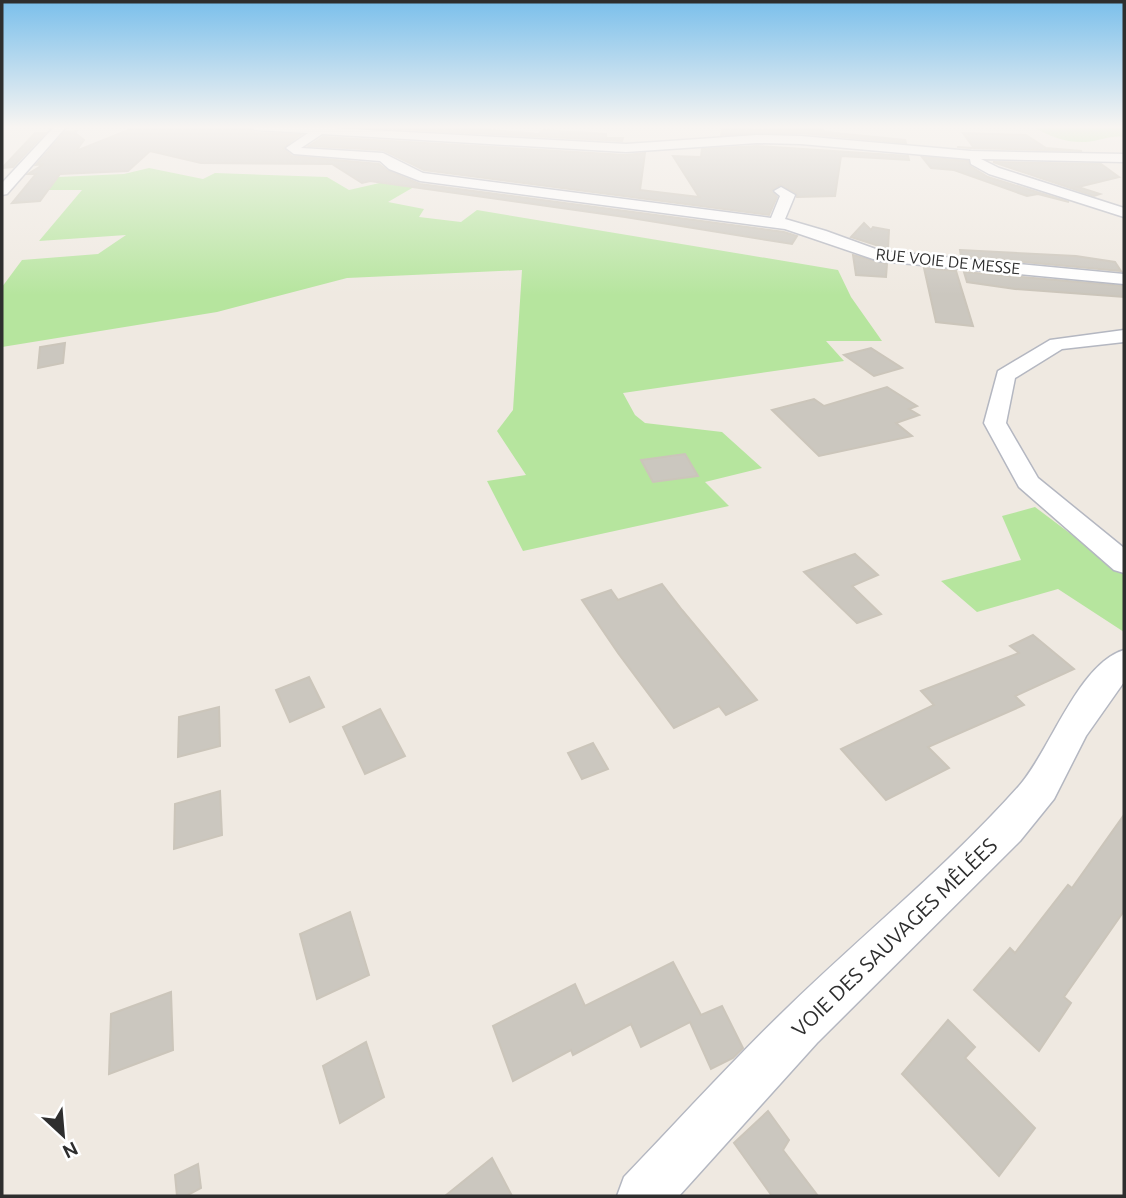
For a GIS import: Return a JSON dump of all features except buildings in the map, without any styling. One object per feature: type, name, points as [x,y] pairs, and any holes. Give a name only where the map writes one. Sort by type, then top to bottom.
[{"type":"street","name":"RUE VOIE DE MESSE","points":[[466,183],[813,229],[845,245],[879,256],[1124,279]]},
{"type":"street","points":[[1031,183],[1124,213]]},
{"type":"street","points":[[776,223],[788,195],[781,191]]},
{"type":"street","points":[[1124,336],[1057,344],[1018,366],[1005,375],[995,423],[1028,482],[1124,563]]},
{"type":"street","name":"VOIE DES SAUVAGES MÊLÉES","points":[[643,1196],[801,1027],[1006,828],[1041,787],[1073,726],[1108,678],[1124,662]]},
{"type":"green space","points":[[34,183],[337,183],[349,190],[380,183],[414,183],[419,184],[388,202],[424,209],[419,217],[461,222],[477,210],[838,270],[851,297],[882,341],[826,341],[844,361],[623,393],[635,415],[645,423],[722,432],[762,468],[705,482],[729,506],[523,551],[487,481],[526,475],[497,431],[513,410],[522,270],[347,278],[217,312],[2,347],[2,287],[22,260],[98,254],[126,235],[39,241],[82,190],[30,190]]},
{"type":"green space","points":[[1035,507],[1124,574],[1124,632],[1058,589],[977,612],[941,581],[1021,560],[1002,516]]}]
